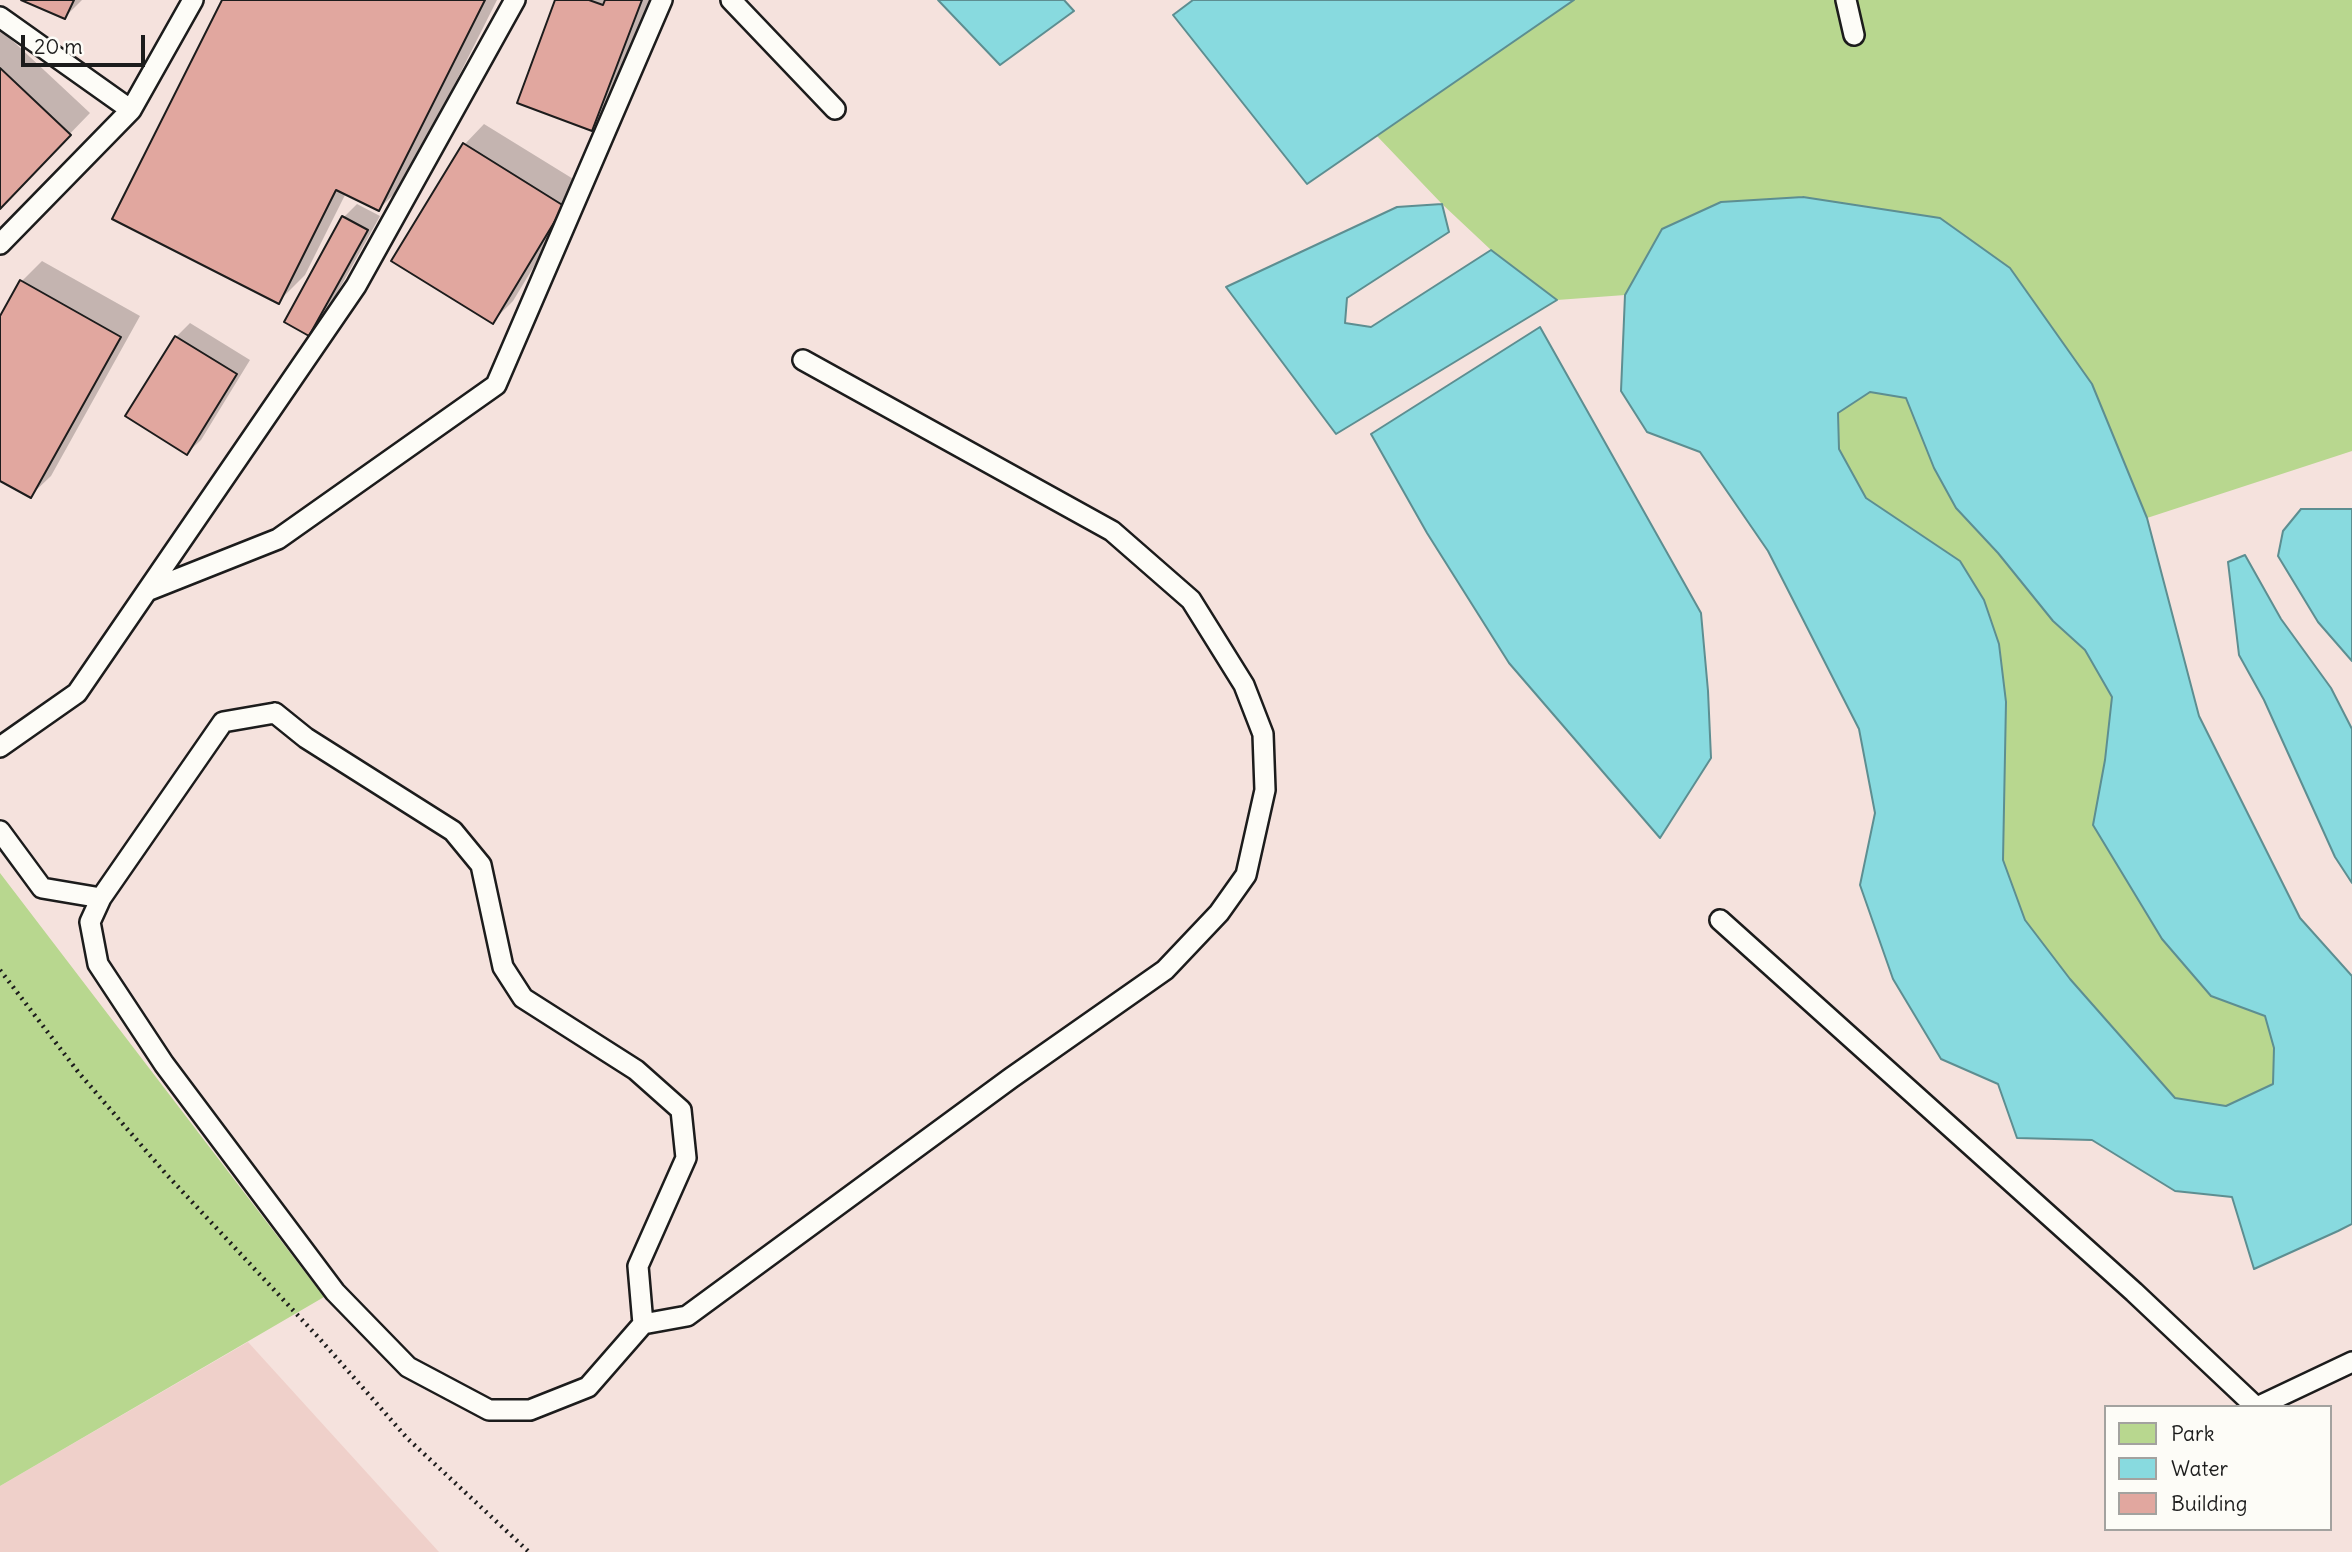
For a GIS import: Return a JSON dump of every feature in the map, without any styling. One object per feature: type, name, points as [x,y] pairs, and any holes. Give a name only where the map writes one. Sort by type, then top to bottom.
[{"type":"lane","points":[[0,244],[131,110],[193,0]]},
{"type":"lane","points":[[0,747],[77,693],[356,286],[515,0]]},
{"type":"lane","points":[[147,591],[278,539],[496,385],[662,0]]},
{"type":"lane","points":[[731,0],[835,109]]},
{"type":"lane","points":[[1846,0],[1854,35]]},
{"type":"lane","points":[[0,17],[131,110]]},
{"type":"lane","points":[[643,1324],[638,1266],[686,1158],[681,1110],[636,1070],[523,998],[503,967],[481,865],[453,831],[306,738],[275,713],[223,722],[101,898],[90,922],[98,964],[164,1064],[335,1292],[408,1367],[489,1410],[530,1410],[588,1387],[643,1324],[687,1316],[1011,1078],[1165,970],[1219,913],[1246,875],[1265,790],[1264,734],[1244,685],[1191,600],[1112,531],[803,360]]},
{"type":"lane","points":[[0,831],[42,888],[101,898]]},
{"type":"lane","points":[[1720,920],[2134,1292],[2255,1405]]},
{"type":"lane","points":[[2261,1405],[2352,1362]]},
{"type":"path","points":[[0,970],[79,1073],[166,1174],[319,1338],[407,1438],[529,1552]]},
{"type":"shaded area","points":[[248,1342],[439,1552],[0,1552],[0,1486]]},
{"type":"green space","points":[[1574,0],[2352,0],[2352,451],[2147,518],[2092,384],[1662,229],[1625,295],[1557,300],[1491,250],[1442,204],[1377,136]]},
{"type":"green space","points":[[1870,392],[1906,398],[1934,468],[1956,508],[1998,553],[2053,621],[2085,650],[2112,697],[2105,760],[2093,825],[2162,939],[2211,996],[2265,1016],[2274,1048],[2274,1084],[2226,1106],[2175,1098],[2070,979],[2025,920],[2003,860],[2006,702],[1906,525],[1866,498],[1839,449],[1838,413]]},
{"type":"green space","points":[[0,873],[324,1297],[0,1486]]},
{"type":"water","points":[[938,0],[1064,0],[1074,11],[1000,65]]},
{"type":"water","points":[[1193,0],[1574,0],[1307,184],[1173,15]]},
{"type":"water","points":[[1803,197],[1940,218],[2010,268],[2092,384],[2147,518],[2199,716],[2300,918],[2352,976],[2352,1224],[2254,1269],[2232,1197],[2175,1191],[2092,1140],[2017,1138],[1998,1084],[1941,1059],[1893,979],[1860,885],[1875,813],[1859,729],[1768,551],[1700,452],[1647,432],[1621,391],[1625,295],[1662,229],[1721,202]],"holes":[[[1870,392],[1906,398],[1934,468],[1956,508],[1998,553],[2053,621],[2085,650],[2112,697],[2105,760],[2093,825],[2162,939],[2211,996],[2265,1016],[2274,1048],[2273,1084],[2226,1106],[2175,1098],[2070,979],[2025,920],[2003,860],[2006,702],[1999,644],[1984,600],[1960,561],[1866,498],[1839,449],[1838,413]]]},
{"type":"water","points":[[1442,204],[1449,232],[1347,298],[1345,323],[1371,327],[1491,250],[1557,300],[1336,434],[1226,287],[1397,207]]},
{"type":"water","points":[[1540,327],[1701,613],[1711,758],[1660,838],[1509,663],[1427,533],[1371,434]]},
{"type":"water","points":[[2301,509],[2352,509],[2352,661],[2318,622],[2278,556],[2283,531]]},
{"type":"water","points":[[2245,555],[2281,619],[2331,688],[2352,729],[2352,883],[2335,857],[2264,700],[2239,655],[2228,562]]},
{"type":"building","points":[[21,0],[74,0],[65,19]]},
{"type":"building","points":[[222,0],[485,0],[379,211],[336,190],[279,304],[112,219]]},
{"type":"building","points":[[555,0],[589,0],[603,5],[605,0],[642,0],[592,131],[517,103]]},
{"type":"building","points":[[0,68],[71,135],[0,209]]},
{"type":"building","points":[[463,143],[564,206],[493,324],[391,261]]},
{"type":"building","points":[[342,216],[368,230],[309,336],[284,322]]},
{"type":"building","points":[[20,280],[121,337],[31,498],[0,481],[0,316]]},
{"type":"building","points":[[175,336],[237,374],[187,455],[125,416]]}]
